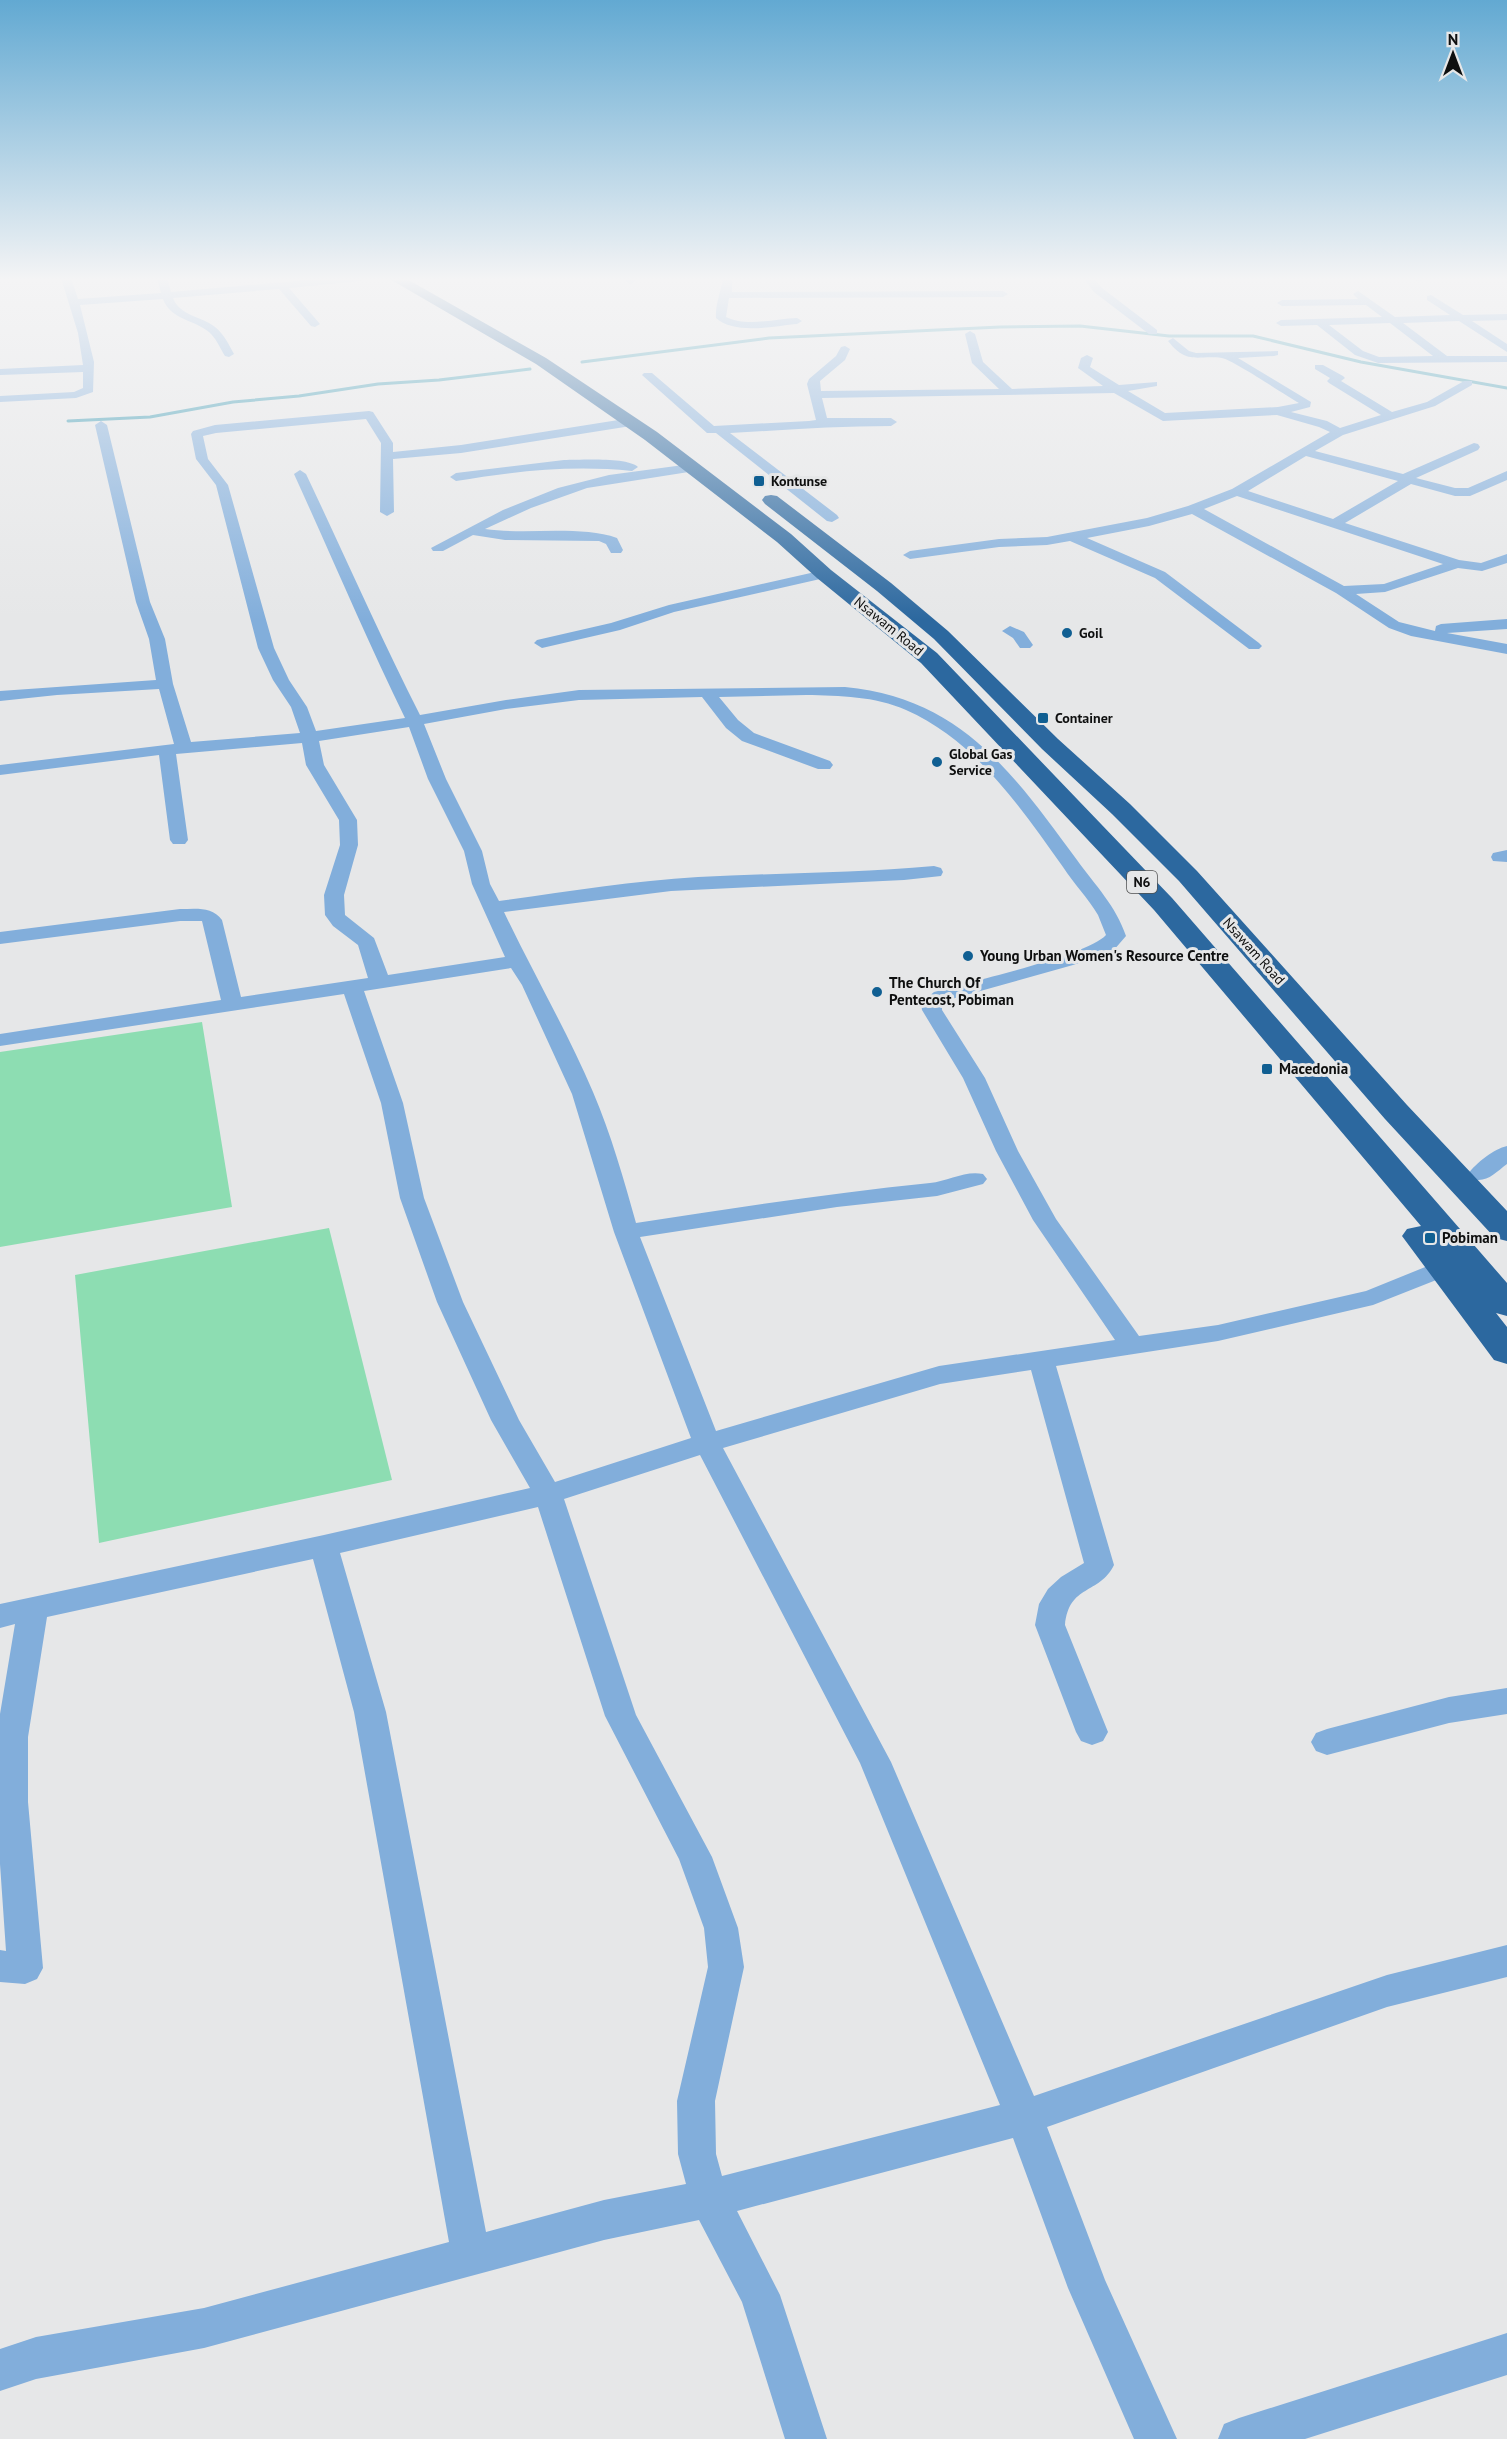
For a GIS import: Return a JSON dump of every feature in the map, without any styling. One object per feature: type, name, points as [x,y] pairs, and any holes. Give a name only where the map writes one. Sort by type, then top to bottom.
[{"type":"highway","name":"Nsawam Road","points":[[585,392],[627,420],[784,538],[824,574],[929,658],[1163,904],[1507,1305]]},
{"type":"highway","points":[[614,392],[621,396]]},
{"type":"highway","points":[[627,420],[648,414]]},
{"type":"highway","name":"Nsawam Road","points":[[720,465],[763,493],[884,587],[941,635],[1188,876],[1396,1112],[1507,1231]]},
{"type":"highway","name":"Nsawam Road","points":[[1322,1028],[1480,1174],[1507,1202]]},
{"type":"highway","name":"Nsawam Road","points":[[1304,1067],[1337,1130],[1445,1267],[1507,1352]]},
{"type":"street","points":[[0,399],[85,392]]},
{"type":"street","points":[[667,392],[711,430],[804,426],[822,422],[891,422]]},
{"type":"street","points":[[815,392],[822,422]]},
{"type":"street","points":[[816,395],[1016,392]]},
{"type":"street","points":[[1123,392],[1163,417],[1278,411],[1303,407],[1306,404],[1286,392]]},
{"type":"street","points":[[1351,392],[1390,416]]},
{"type":"street","points":[[910,555],[999,543],[1047,541],[1149,522],[1193,509],[1237,492],[1340,432],[1431,404],[1451,392]]},
{"type":"street","points":[[1278,411],[1323,424],[1340,432]]},
{"type":"street","points":[[380,982],[367,942],[340,922],[335,915],[334,895],[349,845],[348,820],[315,765],[310,738],[299,707],[281,680],[266,648],[222,485],[202,459],[197,434],[215,429],[367,414],[374,420],[383,435],[388,456],[387,512]]},
{"type":"street","points":[[388,456],[461,449],[627,420]]},
{"type":"street","points":[[101,425],[143,602],[157,639],[175,748],[178,840]]},
{"type":"street","points":[[719,430],[832,518]]},
{"type":"street","points":[[1334,524],[1406,479],[1474,447]]},
{"type":"street","points":[[1304,452],[1464,493],[1507,475]]},
{"type":"street","points":[[456,477],[512,468],[577,462],[642,468],[658,472]]},
{"type":"street","points":[[438,548],[520,507],[583,484],[691,468]]},
{"type":"street","points":[[300,474],[348,577],[367,626],[415,722],[437,779],[473,851],[481,884],[583,1094],[626,1232],[707,1443],[875,1762],[1024,2117],[1088,2288],[1156,2439]]},
{"type":"street","points":[[1237,492],[1457,564],[1482,567],[1507,558]]},
{"type":"street","points":[[1193,509],[1341,590],[1394,625],[1412,631],[1507,649]]},
{"type":"street","points":[[471,531],[505,536],[601,537],[612,541],[616,550]]},
{"type":"street","points":[[1071,536],[1160,574],[1254,646]]},
{"type":"street","points":[[1341,590],[1385,588],[1457,564]]},
{"type":"street","points":[[542,643],[615,627],[669,609],[824,574]]},
{"type":"street","points":[[1412,631],[1507,624]]},
{"type":"street","points":[[1010,631],[1019,635],[1025,645]]},
{"type":"street","points":[[0,696],[67,689],[165,684]]},
{"type":"street","points":[[0,770],[175,748],[310,738],[561,696],[841,692],[879,695],[940,722],[966,739],[1010,784],[1045,825],[1071,866],[1100,901],[1112,921],[1116,936],[1106,947],[1066,961],[940,996],[931,1003],[932,1010],[974,1078],[1007,1151],[1045,1220],[1132,1346]]},
{"type":"street","points":[[707,693],[732,724],[748,737],[824,765]]},
{"type":"street","points":[[966,739],[1002,733]]},
{"type":"street","points":[[493,908],[696,883],[874,878],[934,872]]},
{"type":"street","points":[[0,938],[180,915],[207,915],[212,920],[233,1005]]},
{"type":"street","points":[[0,1040],[517,961]]},
{"type":"street","points":[[352,987],[392,1103],[412,1198],[450,1302],[505,1420],[548,1494],[621,1716],[695,1857],[721,1928],[726,1967],[696,2101],[697,2154],[709,2199],[760,2295],[806,2439]]},
{"type":"street","points":[[1480,1174],[1507,1153]]},
{"type":"street","points":[[626,1232],[837,1200],[937,1189],[975,1179]]},
{"type":"street","points":[[0,1616],[324,1546],[548,1494],[707,1443],[939,1375],[1218,1333],[1374,1297],[1445,1267]]},
{"type":"street","points":[[1041,1360],[1099,1564],[1097,1569],[1058,1595],[1051,1609],[1050,1625],[1092,1732]]},
{"type":"street","points":[[324,1546],[370,1712],[471,2256]]},
{"type":"street","points":[[0,1966],[25,1968],[12,1802],[12,1737],[33,1609]]},
{"type":"street","points":[[1327,1742],[1449,1710],[1507,1701]]},
{"type":"street","points":[[0,2370],[36,2358],[204,2328],[604,2220],[709,2199],[1024,2117],[1387,1992],[1507,1961]]},
{"type":"street","points":[[1239,2439],[1507,2354]]},
{"type":"green space","points":[[202,1022],[232,1207],[0,1247],[0,1052]]},
{"type":"green space","points":[[329,1228],[392,1480],[99,1543],[75,1275]]},
{"type":"waterway","points":[[68,421],[150,417],[233,402],[327,392]]},
{"type":"place","name":"Kontunse","points":[[759,481]]},
{"type":"place","name":"Goil","points":[[1067,633]]},
{"type":"place","name":"Container","points":[[1043,718]]},
{"type":"place","name":"Global Gas Service","points":[[937,762]]},
{"type":"place","name":"Young Urban Women's Resource Centre","points":[[968,956]]},
{"type":"place","name":"The Church Of Pentecost, Pobiman","points":[[877,992]]},
{"type":"place","name":"Macedonia","points":[[1267,1069]]},
{"type":"place","name":"Pobiman","points":[[1430,1238]]}]
